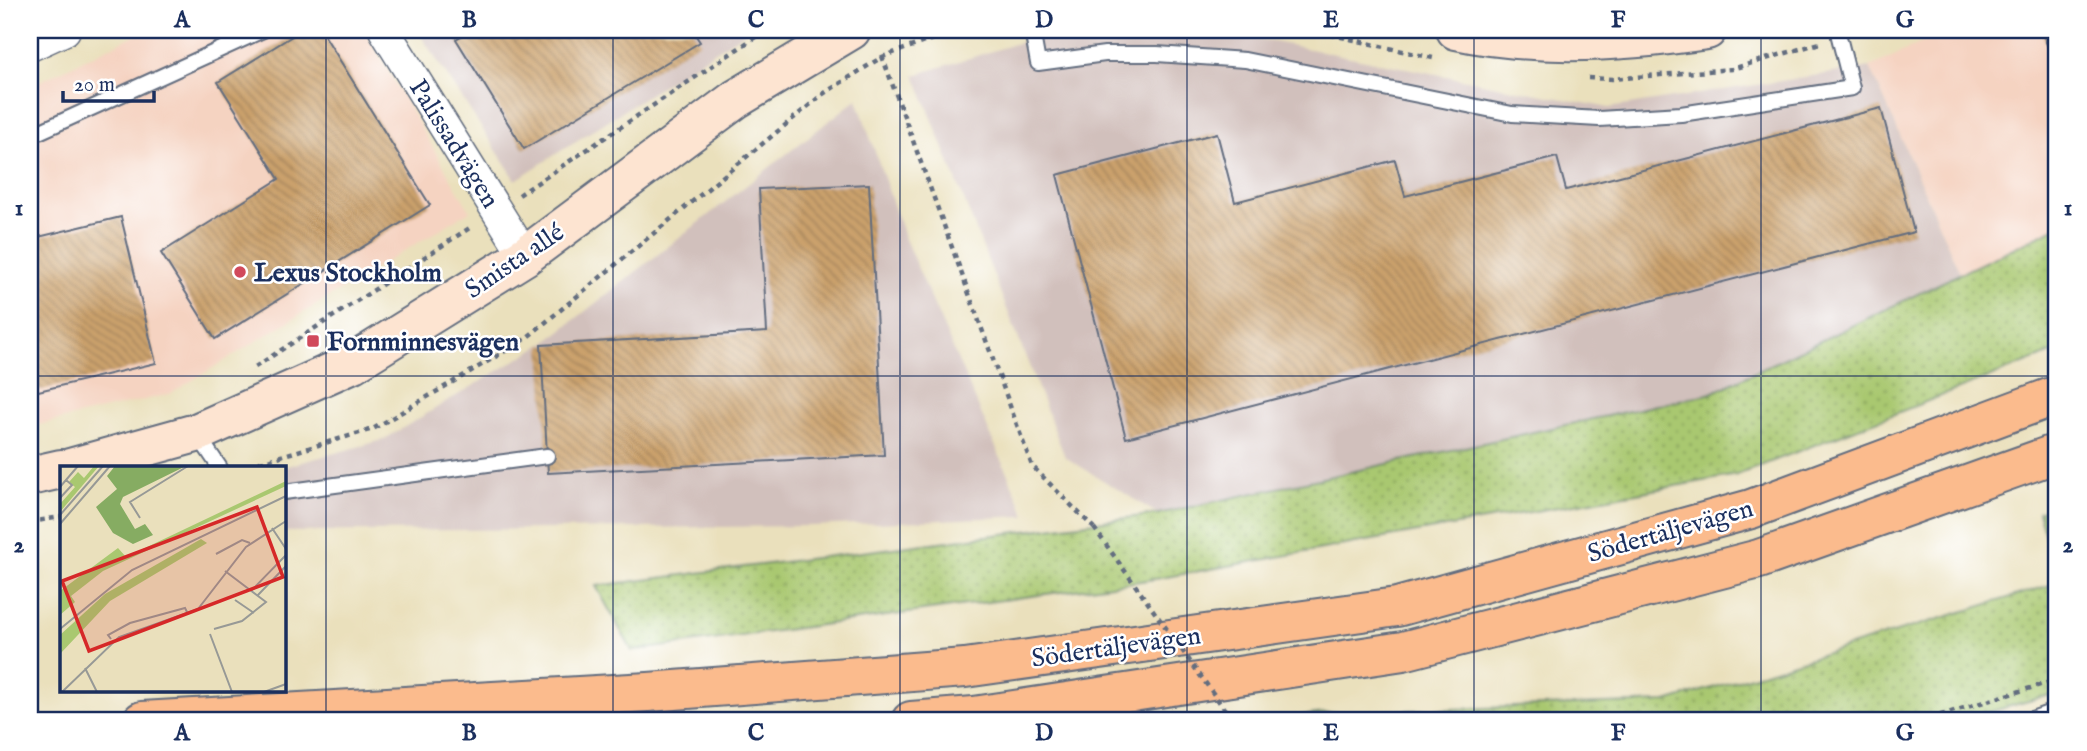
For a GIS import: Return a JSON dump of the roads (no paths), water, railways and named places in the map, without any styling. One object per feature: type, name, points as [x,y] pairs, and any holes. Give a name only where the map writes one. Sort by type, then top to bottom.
[{"type":"highway","name":"Södertäljevägen","points":[[142,721],[648,692],[965,668],[1397,607],[1751,509],[2057,395]]},
{"type":"highway","name":"Södertäljevägen","points":[[911,721],[974,716],[1403,651],[1759,559],[2057,453]]},
{"type":"street","points":[[30,46],[65,30]]},
{"type":"street","name":"Palissadvägen","points":[[384,30],[525,256]]},
{"type":"street","name":"Smista allé","points":[[74,466],[196,433],[353,363],[525,256],[736,99],[851,30]]},
{"type":"street","points":[[1456,30],[1483,36],[1569,40],[1652,38],[1707,30]]},
{"type":"street","points":[[30,476],[60,469]]},
{"type":"lane","points":[[30,136],[263,30]]},
{"type":"lane","points":[[1032,30],[1038,63],[1105,54],[1157,54],[1245,60],[1512,114],[1599,119],[1681,114],[1852,88],[1839,37]]},
{"type":"lane","points":[[196,433],[219,466]]},
{"type":"lane","points":[[285,492],[547,456]]},
{"type":"lane","points":[[2026,721],[2057,710]]},
{"type":"place","name":"Lexus Stockholm","points":[[240,272]]},
{"type":"place","name":"Fornminnesvägen","points":[[313,341]]}]
